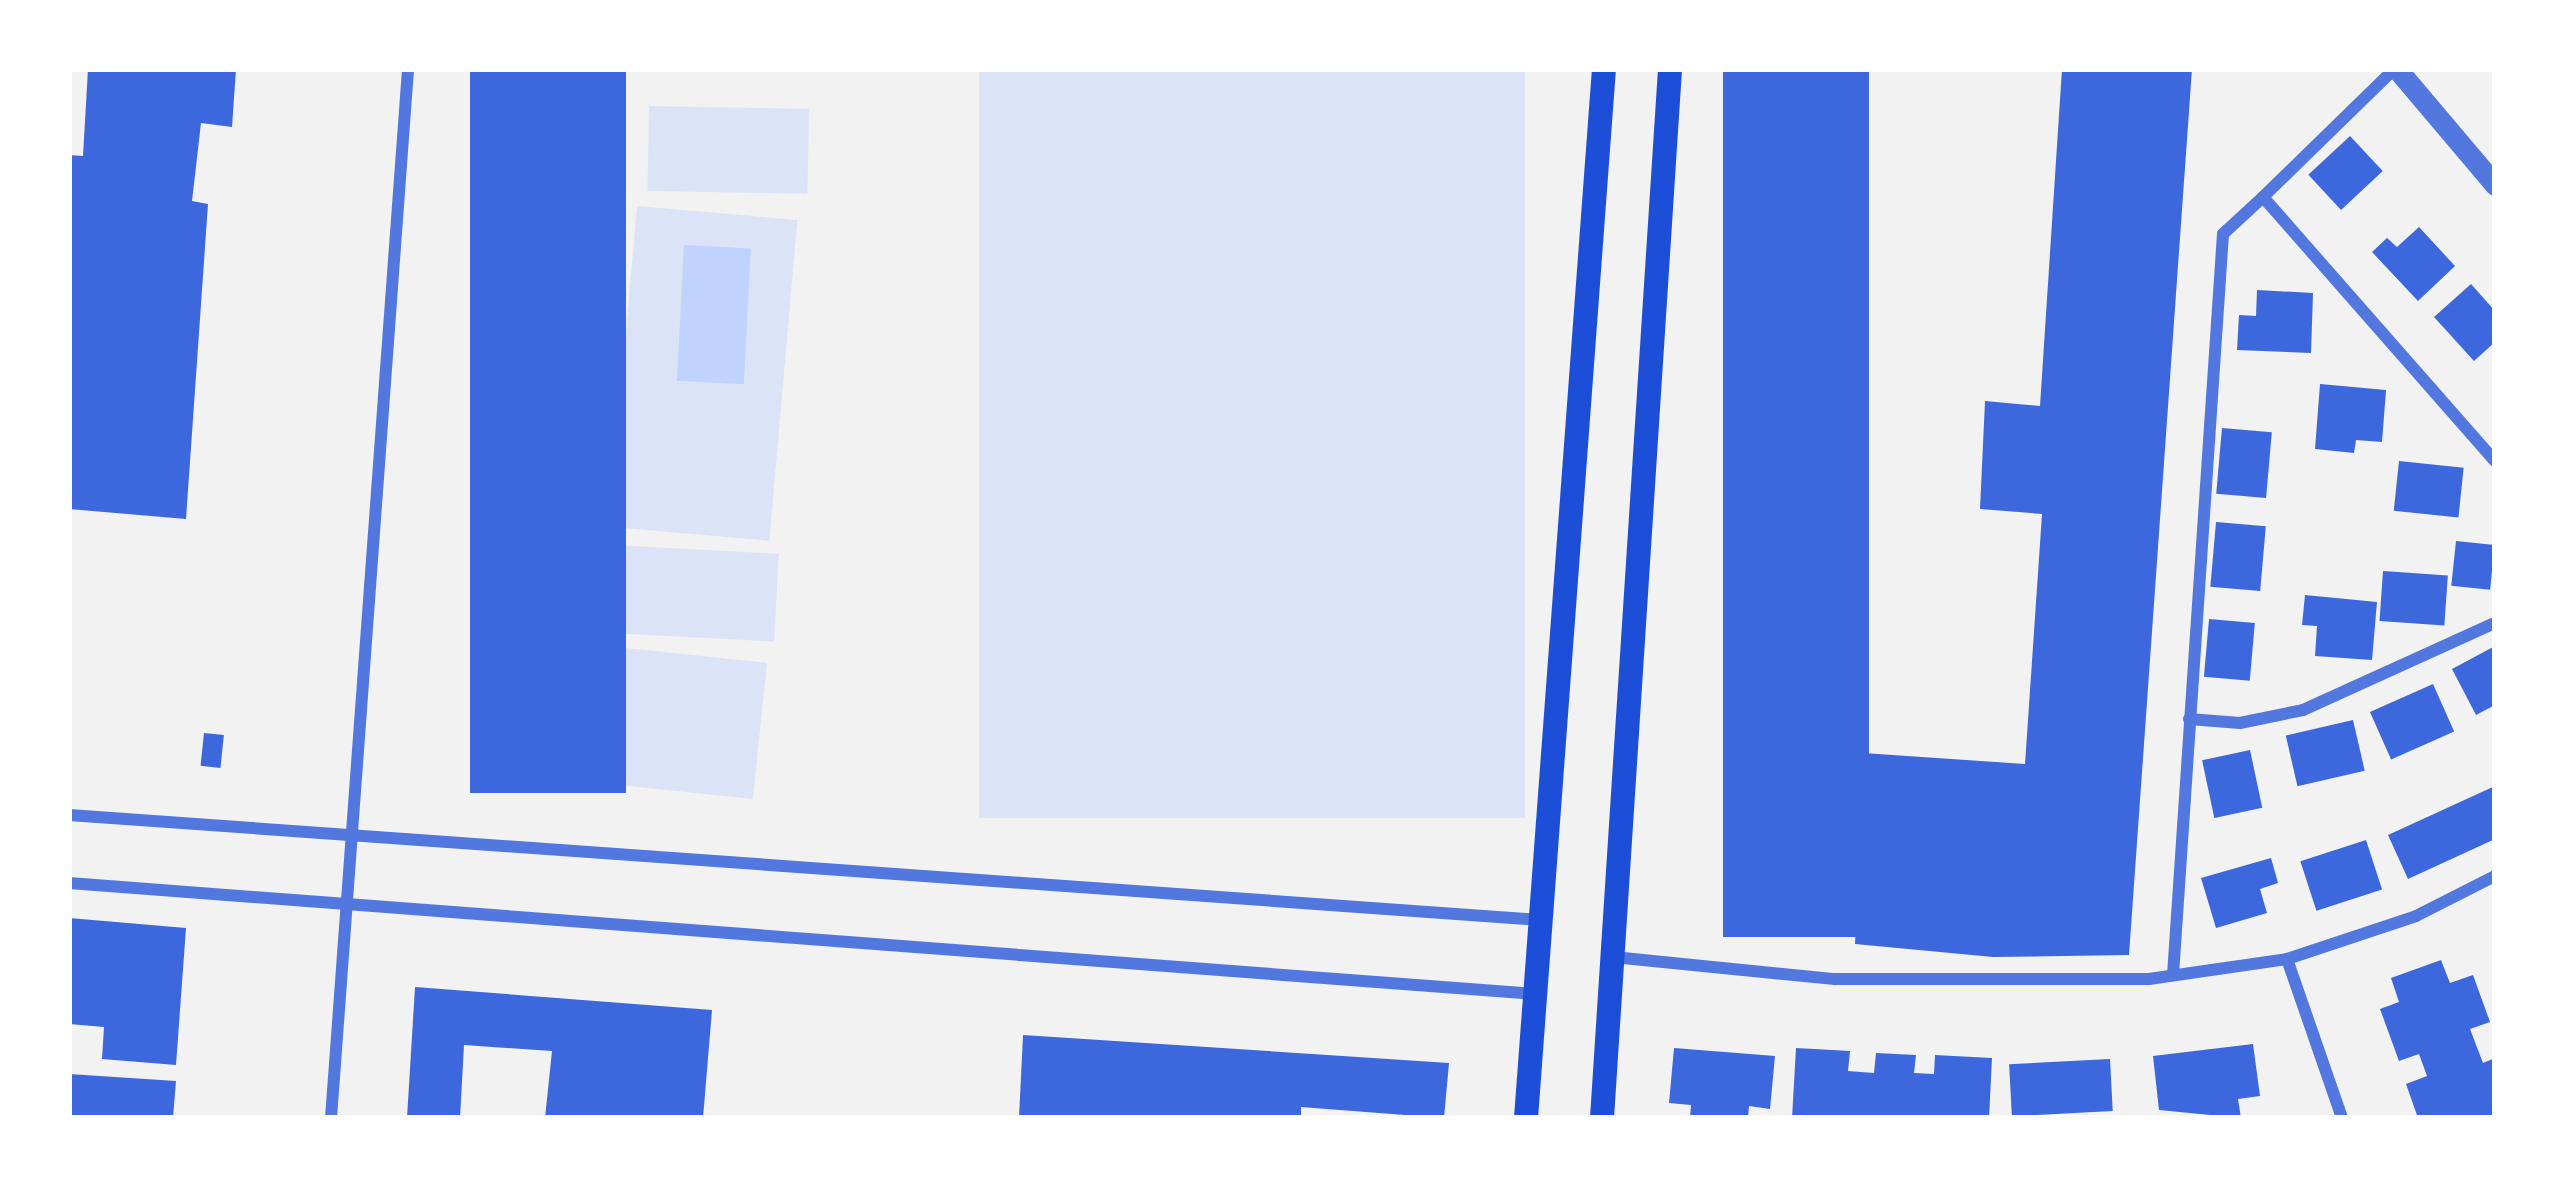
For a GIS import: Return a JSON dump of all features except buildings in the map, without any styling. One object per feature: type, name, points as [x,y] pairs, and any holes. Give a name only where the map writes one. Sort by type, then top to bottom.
[{"type":"main road","points":[[1526,1118],[1604,69]]},
{"type":"main road","points":[[1602,1118],[1670,69]]},
{"type":"street","points":[[331,1118],[408,69]]},
{"type":"street","points":[[2173,975],[2222,234],[2395,69],[2495,185]]},
{"type":"street","points":[[2263,197],[2495,461]]},
{"type":"street","points":[[2189,719],[2240,723],[2303,710],[2495,623]]},
{"type":"street","points":[[69,815],[1541,920]]},
{"type":"street","points":[[1612,957],[1835,979],[2173,975],[2287,959],[2416,916],[2495,876]]},
{"type":"street","points":[[69,883],[1536,994]]},
{"type":"street","points":[[2287,959],[2342,1118]]},
{"type":"shaded area","points":[[979,69],[1525,69],[1525,818],[979,818]]},
{"type":"shaded area","points":[[649,106],[809,109],[807,194],[648,191]]},
{"type":"shaded area","points":[[637,206],[797,220],[769,541],[609,527]]},
{"type":"shaded area","points":[[613,545],[779,554],[774,642],[608,633]]},
{"type":"shaded area","points":[[607,646],[767,663],[753,799],[593,782]]},
{"type":"water","points":[[684,245],[751,249],[744,384],[677,381]]}]
